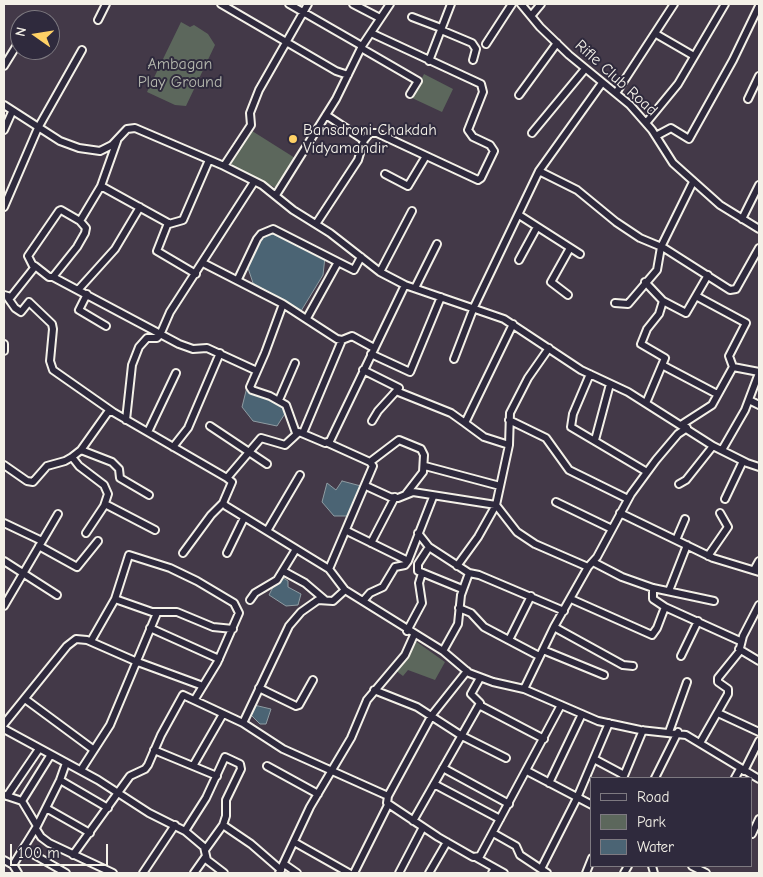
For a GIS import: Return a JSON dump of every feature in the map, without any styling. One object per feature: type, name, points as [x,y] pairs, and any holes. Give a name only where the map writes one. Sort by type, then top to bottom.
[{"type":"street","points":[[98,20],[106,4]]},
{"type":"street","points":[[222,4],[336,72],[348,75]]},
{"type":"street","points":[[289,4],[418,81],[410,94]]},
{"type":"street","points":[[224,166],[252,124],[249,116],[252,107],[285,42],[308,4]]},
{"type":"street","points":[[353,4],[380,18]]},
{"type":"street","points":[[276,195],[326,115],[361,47],[390,4]]},
{"type":"street","points":[[429,60],[451,4]]},
{"type":"street","points":[[486,44],[512,4]]},
{"type":"street","name":"Rifle Club Road","points":[[521,4],[556,43],[616,93],[646,123],[656,136],[666,156],[693,182],[725,209],[759,228]]},
{"type":"street","points":[[531,16],[541,4]]},
{"type":"street","points":[[616,93],[674,4]]},
{"type":"street","points":[[646,123],[678,84],[725,4]]},
{"type":"street","points":[[656,136],[671,128],[689,139],[733,60],[759,6]]},
{"type":"street","points":[[412,17],[474,45],[473,60]]},
{"type":"street","points":[[316,224],[358,160],[364,140],[370,132],[377,133],[478,180],[481,178],[494,151],[490,145],[473,137],[468,130],[483,86],[371,33]]},
{"type":"street","points":[[656,34],[694,56]]},
{"type":"street","points":[[519,95],[556,43]]},
{"type":"street","points":[[4,207],[38,128],[82,50]]},
{"type":"street","points":[[532,133],[585,69]]},
{"type":"street","points":[[748,99],[759,76]]},
{"type":"street","points":[[454,359],[474,307],[539,171],[602,83]]},
{"type":"street","points":[[4,105],[38,128],[66,143],[90,151],[100,151],[127,129],[141,130],[224,166],[276,195],[293,210],[316,224],[380,272],[404,285],[474,307],[513,324],[590,374],[646,403],[713,446],[759,467]]},
{"type":"street","points":[[4,130],[12,112]]},
{"type":"street","points":[[326,115],[364,140]]},
{"type":"street","points":[[80,221],[101,186],[117,139]]},
{"type":"street","points":[[385,174],[408,186],[426,156]]},
{"type":"street","points":[[101,186],[169,224],[183,220],[209,160]]},
{"type":"street","points":[[539,171],[577,190],[616,222],[640,238],[661,247],[730,290],[736,289],[759,248]]},
{"type":"street","points":[[126,420],[132,365],[139,347],[147,338],[157,338],[160,335],[170,312],[254,182]]},
{"type":"street","points":[[615,303],[628,304],[659,266],[661,247],[693,182]]},
{"type":"street","points":[[742,218],[759,185]]},
{"type":"street","points":[[78,290],[114,249],[140,208]]},
{"type":"street","points":[[53,277],[77,247],[86,228],[80,221],[61,210],[28,256],[28,260],[35,266],[49,277],[53,277],[88,294],[160,335],[193,349],[203,347],[257,371]]},
{"type":"street","points":[[380,272],[412,211]]},
{"type":"street","points":[[519,215],[580,254]]},
{"type":"street","points":[[169,224],[157,251],[196,274]]},
{"type":"street","points":[[520,260],[538,227]]},
{"type":"street","points":[[238,279],[256,239],[273,229],[354,270],[361,257]]},
{"type":"street","points":[[415,288],[438,244]]},
{"type":"street","points":[[568,295],[552,282],[570,248]]},
{"type":"street","points":[[307,318],[338,262]]},
{"type":"street","points":[[203,263],[238,279],[342,340]]},
{"type":"street","points":[[35,266],[18,289],[6,296],[15,308],[21,312],[29,302],[52,324],[50,361],[53,370],[113,412],[232,482],[223,503],[211,515],[183,553]]},
{"type":"street","points":[[645,282],[663,301],[686,313],[708,275]]},
{"type":"street","points":[[328,443],[404,285]]},
{"type":"street","points":[[88,294],[79,310],[106,326]]},
{"type":"street","points":[[696,296],[746,323],[729,356],[733,366]]},
{"type":"street","points":[[303,433],[342,340],[352,336],[372,351],[410,372],[441,298]]},
{"type":"street","points":[[646,403],[665,358],[641,344],[647,329],[659,314],[663,301]]},
{"type":"street","points":[[283,304],[250,389],[279,400],[290,409],[296,433]]},
{"type":"street","points":[[465,423],[513,324]]},
{"type":"street","points":[[4,344],[4,351]]},
{"type":"street","points":[[457,566],[478,537],[496,505],[509,445],[509,420],[513,403],[549,348]]},
{"type":"street","points":[[173,447],[188,428],[220,354]]},
{"type":"street","points":[[279,400],[295,362]]},
{"type":"street","points":[[662,365],[717,394]]},
{"type":"street","points":[[722,450],[749,400],[759,373],[733,366]]},
{"type":"street","points":[[524,689],[554,627],[628,499],[684,427],[712,405],[733,366]]},
{"type":"street","points":[[363,370],[399,388],[378,410],[372,421]]},
{"type":"street","points":[[148,432],[176,373]]},
{"type":"street","points":[[590,374],[570,422],[575,430],[648,472]]},
{"type":"street","points":[[595,440],[610,384]]},
{"type":"street","points":[[396,391],[451,413],[484,437],[509,445]]},
{"type":"street","points":[[749,400],[759,405]]},
{"type":"street","points":[[4,465],[31,482],[46,466],[59,464],[72,457],[80,450],[108,412],[113,412]]},
{"type":"street","points":[[509,420],[546,438],[569,470],[628,499]]},
{"type":"street","points":[[210,426],[267,464]]},
{"type":"street","points":[[296,433],[303,433],[370,462],[373,468],[329,569]]},
{"type":"street","points":[[227,478],[261,438],[285,445],[288,444],[296,433]]},
{"type":"street","points":[[370,462],[399,440],[421,449],[424,452],[425,466],[419,480],[406,494]]},
{"type":"street","points":[[678,484],[686,480],[713,446]]},
{"type":"street","points":[[80,450],[112,462],[119,469],[120,478],[149,496]]},
{"type":"street","points":[[72,457],[79,466],[104,485],[108,494],[106,504],[86,534]]},
{"type":"street","points":[[725,499],[743,461]]},
{"type":"street","points":[[425,466],[500,486]]},
{"type":"street","points":[[266,531],[300,475]]},
{"type":"street","points":[[366,486],[394,497],[412,492],[496,505],[517,532],[535,544],[653,588],[714,601]]},
{"type":"street","points":[[363,601],[370,593],[383,586],[395,567],[405,565],[408,561],[433,496]]},
{"type":"street","points":[[372,543],[394,497]]},
{"type":"street","points":[[556,502],[612,529]]},
{"type":"street","points":[[223,503],[244,518],[329,569],[346,590],[410,633],[443,651],[467,671],[480,678],[524,689],[582,714],[609,723],[643,730],[678,732],[700,743],[759,779]]},
{"type":"street","points":[[106,504],[155,530]]},
{"type":"street","points":[[620,513],[708,556],[757,571],[759,561]]},
{"type":"street","points":[[708,556],[728,527],[720,513]]},
{"type":"street","points":[[4,606],[58,514]]},
{"type":"street","points":[[227,553],[244,518]]},
{"type":"street","points":[[676,540],[685,519]]},
{"type":"street","points":[[4,523],[41,543],[77,568],[98,541]]},
{"type":"street","points":[[346,531],[408,561]]},
{"type":"street","points":[[418,533],[429,547],[469,574],[479,575],[564,611]]},
{"type":"street","points":[[669,591],[687,545]]},
{"type":"street","points":[[429,547],[418,564],[417,569],[462,589]]},
{"type":"street","points":[[250,600],[255,594],[277,580],[296,548]]},
{"type":"street","points":[[91,642],[115,599],[130,555],[170,568],[234,603],[239,613],[233,629],[219,659],[195,699]]},
{"type":"street","points":[[4,561],[56,595]]},
{"type":"street","points":[[284,571],[305,583],[325,600]]},
{"type":"street","points":[[281,869],[318,794],[351,738],[363,708],[374,690],[405,655],[410,633],[422,603],[418,583],[422,572]]},
{"type":"street","points":[[443,651],[458,624],[462,589],[469,574]]},
{"type":"street","points":[[653,588],[653,599],[740,641]]},
{"type":"street","points":[[243,723],[289,626],[318,600],[333,601],[346,590]]},
{"type":"street","points":[[510,640],[531,596]]},
{"type":"street","points":[[115,599],[157,612],[177,612],[213,627],[233,629]]},
{"type":"street","points":[[570,599],[652,635],[657,628],[665,606]]},
{"type":"street","points":[[700,743],[718,713],[728,691],[718,682],[718,678],[739,649],[740,641],[759,604]]},
{"type":"street","points":[[459,608],[471,613],[484,627],[510,640],[541,653],[604,674]]},
{"type":"street","points":[[81,770],[110,725],[157,612]]},
{"type":"street","points":[[681,656],[698,621]]},
{"type":"street","points":[[554,627],[623,665],[633,666]]},
{"type":"street","points":[[150,628],[219,659]]},
{"type":"street","points":[[4,724],[67,646],[76,639],[91,642],[135,661],[203,686]]},
{"type":"street","points":[[739,649],[759,659]]},
{"type":"street","points":[[354,873],[388,805],[388,796],[432,715],[467,671]]},
{"type":"street","points":[[480,678],[471,694],[480,703],[479,705],[544,739]]},
{"type":"street","points":[[259,688],[296,706],[299,705],[313,680]]},
{"type":"street","points":[[669,732],[686,682]]},
{"type":"street","points":[[374,690],[398,698],[432,715],[462,736],[506,758]]},
{"type":"street","points":[[73,855],[133,772],[145,769],[180,697],[186,695],[243,723],[283,749],[388,796]]},
{"type":"street","points":[[25,699],[94,750]]},
{"type":"street","points":[[413,821],[479,705]]},
{"type":"street","points":[[477,858],[509,804],[561,705]]},
{"type":"street","points":[[718,713],[759,732]]},
{"type":"street","points":[[193,766],[223,714]]},
{"type":"street","points":[[549,783],[582,714]]},
{"type":"street","points":[[492,833],[516,846],[520,855],[544,871],[609,723]]},
{"type":"street","points":[[4,729],[50,756],[81,770],[150,813],[185,831],[201,843],[207,860],[224,873]]},
{"type":"street","points":[[594,759],[624,776],[643,730]]},
{"type":"street","points":[[656,777],[678,732]]},
{"type":"street","points":[[736,777],[759,741]]},
{"type":"street","points":[[39,749],[5,796],[22,801],[35,829],[49,843],[113,873]]},
{"type":"street","points":[[154,750],[217,776]]},
{"type":"street","points":[[22,801],[50,756]]},
{"type":"street","points":[[185,831],[226,757],[241,767],[226,800],[226,816],[223,825],[194,873]]},
{"type":"street","points":[[13,865],[46,808],[60,780],[66,762]]},
{"type":"street","points":[[267,766],[318,794]]},
{"type":"street","points":[[443,768],[509,804]]},
{"type":"street","points":[[527,771],[590,804]]},
{"type":"street","points":[[60,780],[108,808]]},
{"type":"street","points":[[434,784],[500,819]]},
{"type":"street","points":[[388,805],[447,842],[477,858],[494,871],[504,873]]},
{"type":"street","points":[[46,808],[90,833]]},
{"type":"street","points":[[753,832],[759,819]]},
{"type":"street","points":[[147,872],[175,825]]},
{"type":"street","points":[[223,825],[252,844],[281,869],[297,873]]},
{"type":"street","points":[[399,873],[423,827]]},
{"type":"street","points":[[294,842],[349,873]]},
{"type":"street","points":[[429,873],[447,842]]},
{"type":"street","points":[[25,847],[66,873]]},
{"type":"street","points":[[4,860],[13,865],[18,873]]},
{"type":"street","points":[[694,867],[706,873]]},
{"type":"green space","name":"Ambagan Play Ground","points":[[181,22],[190,27],[194,25],[208,34],[215,45],[186,106],[175,105],[147,92]]},
{"type":"green space","points":[[424,74],[453,89],[442,112],[412,98]]},
{"type":"green space","points":[[249,129],[295,158],[276,188],[227,162]]},
{"type":"green space","points":[[414,640],[445,662],[435,680],[408,670],[403,676],[395,670]]},
{"type":"water","points":[[269,231],[325,257],[323,275],[301,311],[253,283],[247,265],[257,240]]},
{"type":"water","points":[[247,387],[288,409],[277,426],[253,421],[242,407]]},
{"type":"water","points":[[342,481],[361,486],[350,516],[334,516],[322,502],[327,483],[336,490]]},
{"type":"water","points":[[279,575],[288,581],[288,587],[301,594],[298,605],[286,606],[269,595]]},
{"type":"water","points":[[254,705],[271,709],[266,724],[260,724],[248,712]]},
{"type":"place","name":"Bansdroni Chakdah Vidyamandir","points":[[293,139]]}]
